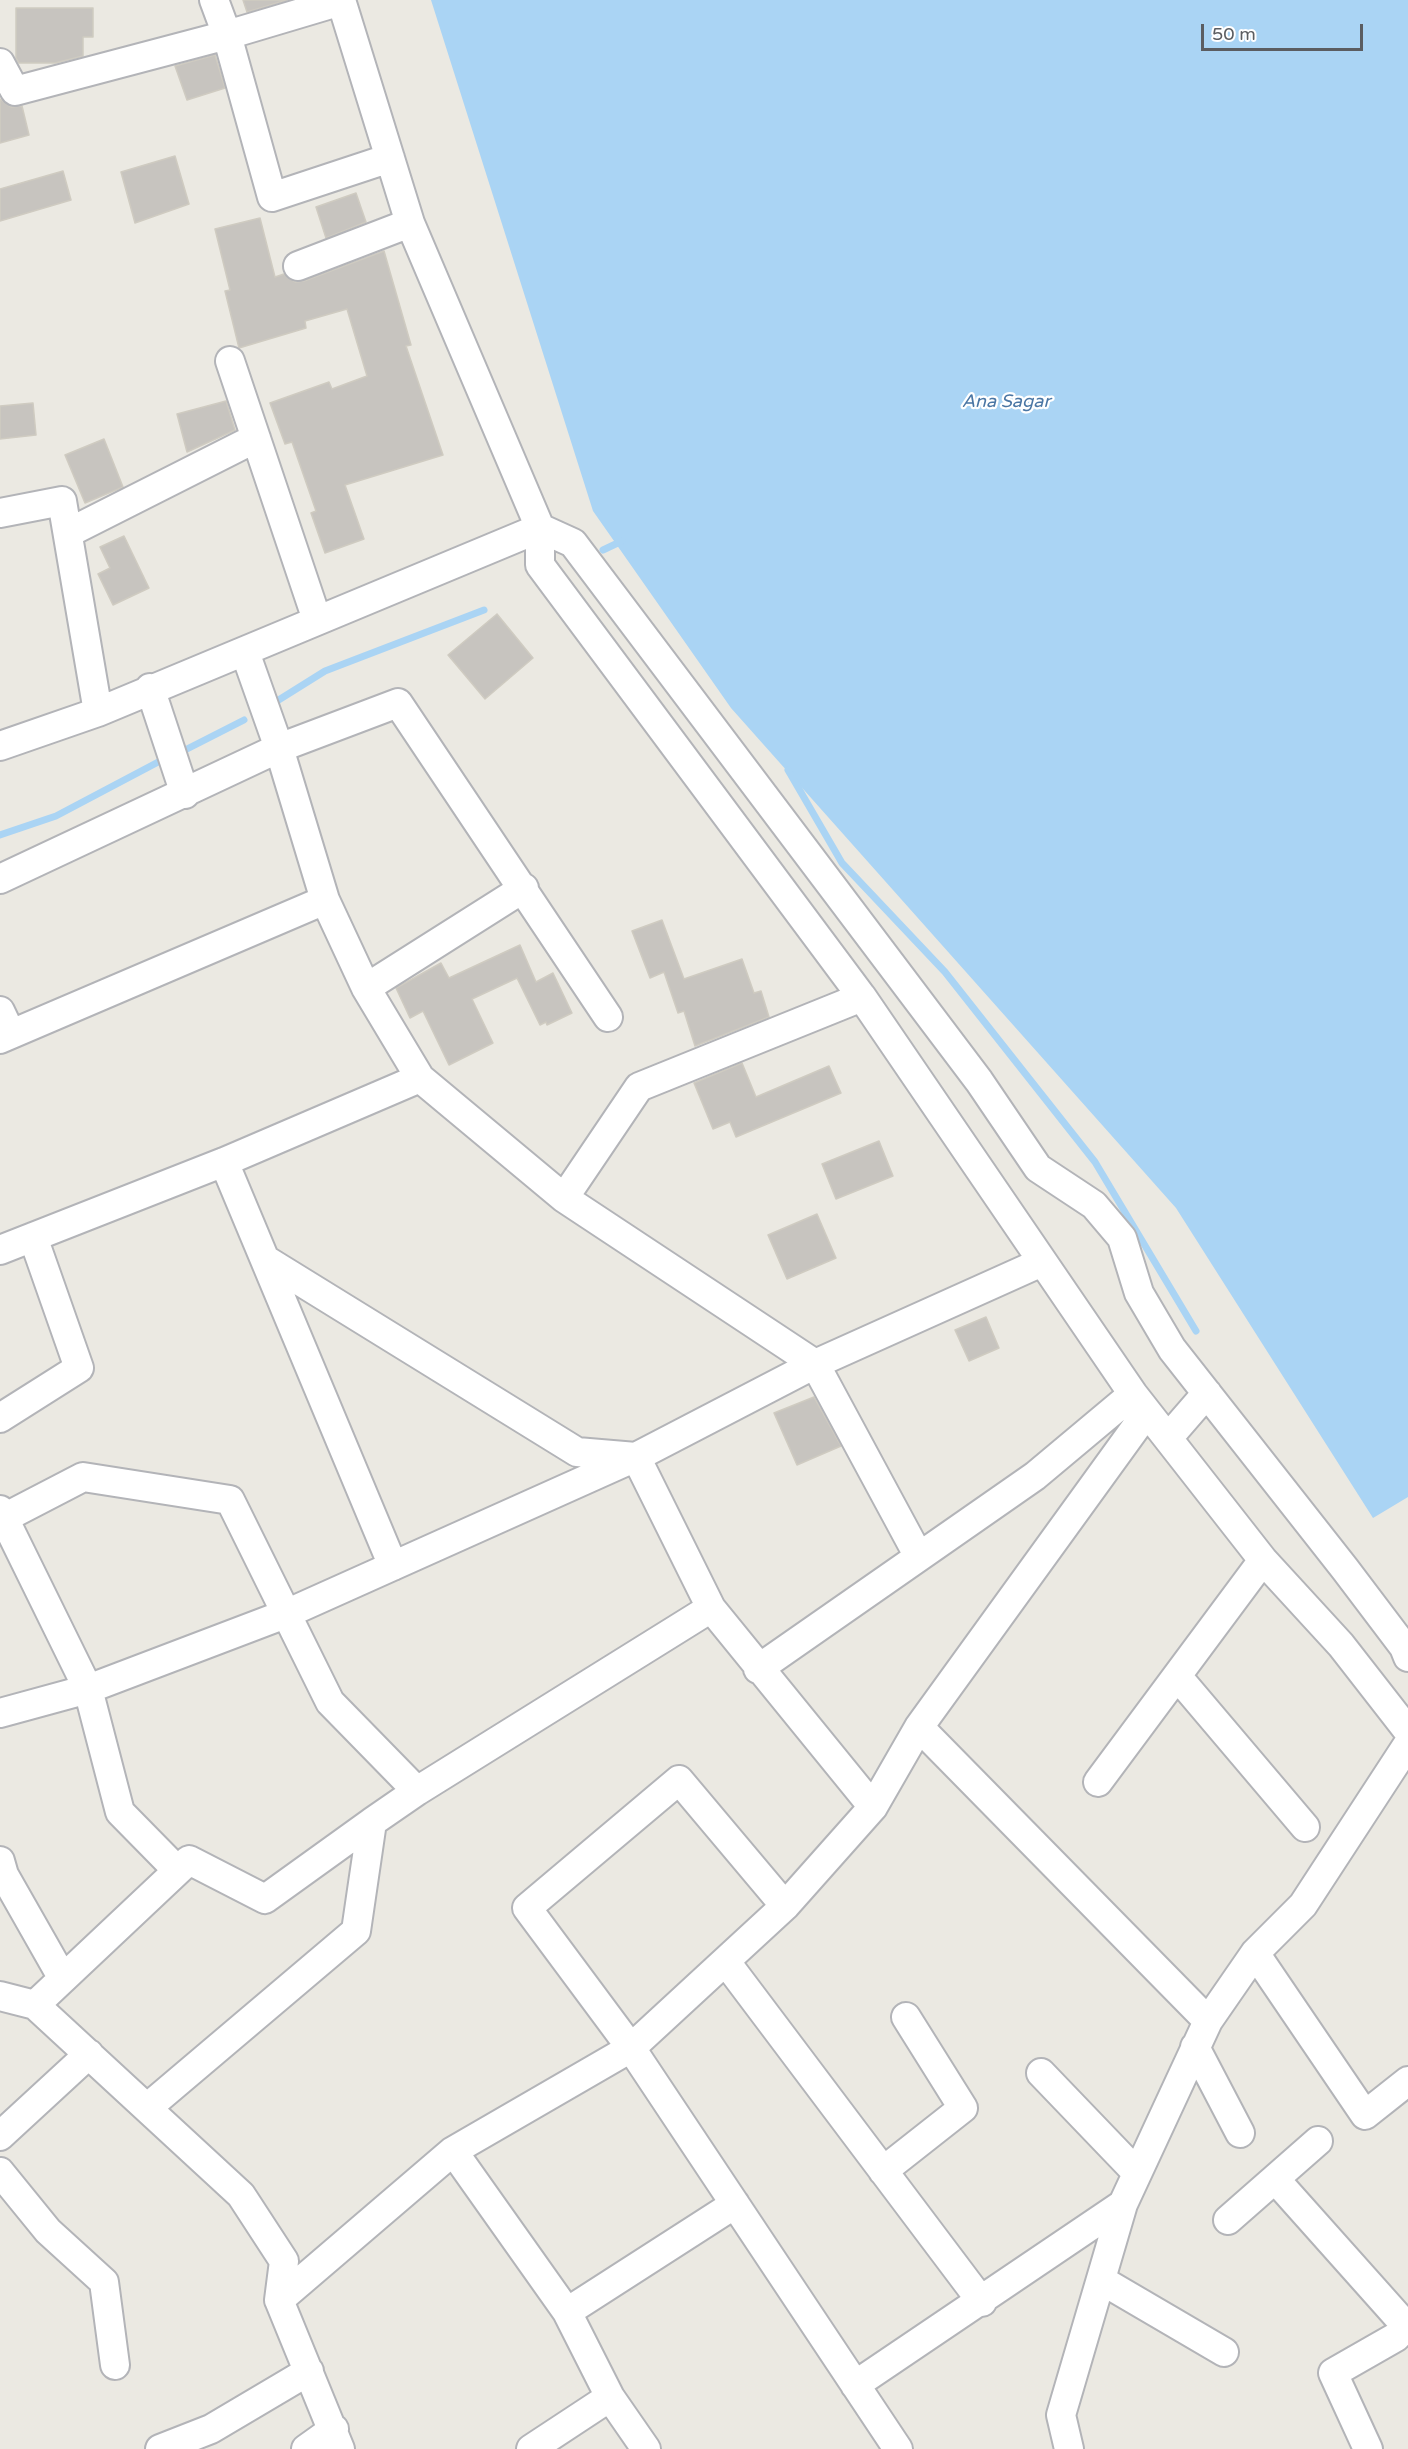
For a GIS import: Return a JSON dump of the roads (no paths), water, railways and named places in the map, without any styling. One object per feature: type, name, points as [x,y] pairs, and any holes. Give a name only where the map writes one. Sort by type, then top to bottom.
[{"type":"street","points":[[214,0],[227,35],[272,197],[390,158]]},
{"type":"street","points":[[0,63],[15,91],[227,35],[341,0],[410,223],[540,528],[540,565],[862,997],[1140,1403],[1263,1560],[1341,1645],[1408,1731]]},
{"type":"street","points":[[298,266],[410,223]]},
{"type":"street","points":[[230,361],[317,620]]},
{"type":"street","points":[[68,533],[256,438]]},
{"type":"street","points":[[0,513],[62,501],[94,520]]},
{"type":"street","points":[[62,501],[98,712]]},
{"type":"street","points":[[0,746],[98,712],[150,688],[245,652],[540,528],[573,543],[978,1081],[1038,1168],[1094,1206],[1122,1239],[1139,1293],[1172,1349],[1345,1569],[1404,1647],[1408,1657]]},
{"type":"street","points":[[564,597],[599,578]]},
{"type":"street","points":[[245,652],[279,748],[325,900],[366,988],[420,1078],[564,1198],[815,1364],[918,1555]]},
{"type":"street","points":[[150,688],[185,794]]},
{"type":"street","points":[[0,879],[279,748],[398,703],[524,888],[608,1017]]},
{"type":"street","points":[[366,988],[524,888]]},
{"type":"street","points":[[4,1028],[325,900]]},
{"type":"street","points":[[564,1198],[639,1087],[862,997]]},
{"type":"street","points":[[0,1250],[224,1162],[420,1078]]},
{"type":"street","points":[[224,1162],[393,1566]]},
{"type":"street","points":[[0,1418],[79,1368],[33,1237]]},
{"type":"street","points":[[266,1260],[577,1452],[636,1457]]},
{"type":"street","points":[[0,1713],[88,1689],[288,1613],[636,1457],[815,1364],[1042,1262]]},
{"type":"street","points":[[303,1349],[313,1289]]},
{"type":"street","points":[[1168,1438],[1207,1393]]},
{"type":"street","points":[[758,1669],[918,1555],[1140,1403]]},
{"type":"street","points":[[279,2300],[453,2151],[631,2048],[785,1906],[873,1807],[919,1727],[1140,1403]]},
{"type":"street","points":[[636,1457],[711,1608],[758,1669],[873,1807]]},
{"type":"street","points":[[177,1870],[120,1812],[88,1689],[2,1514],[83,1478],[230,1500],[288,1613],[330,1702],[417,1791]]},
{"type":"street","points":[[1098,1782],[1263,1560]]},
{"type":"street","points":[[35,2005],[62,1977],[189,1860],[265,1899],[417,1791],[711,1608]]},
{"type":"street","points":[[1177,1676],[1305,1827]]},
{"type":"street","points":[[919,1727],[1208,2021]]},
{"type":"street","points":[[1069,2449],[1061,2415],[1123,2204],[1195,2047],[1208,2021],[1255,1953],[1303,1905],[1408,1744]]},
{"type":"street","points":[[785,1906],[679,1780],[527,1908],[631,2048],[898,2449]]},
{"type":"street","points":[[147,2108],[356,1931],[372,1822]]},
{"type":"street","points":[[0,1861],[4,1875],[62,1977]]},
{"type":"street","points":[[1255,1953],[1365,2115],[1408,2082]]},
{"type":"street","points":[[726,1962],[981,2302]]},
{"type":"street","points":[[0,1996],[35,2005],[241,2195],[284,2260],[309,2275]]},
{"type":"street","points":[[883,2171],[963,2108],[906,2017]]},
{"type":"street","points":[[1195,2047],[1240,2133]]},
{"type":"street","points":[[0,2136],[88,2054]]},
{"type":"street","points":[[1041,2073],[1137,2173]]},
{"type":"street","points":[[1228,2220],[1318,2141]]},
{"type":"street","points":[[453,2151],[567,2312],[610,2397],[646,2449]]},
{"type":"street","points":[[0,2172],[48,2231],[104,2282],[115,2364]]},
{"type":"street","points":[[1275,2179],[1405,2336],[1333,2373],[1368,2449]]},
{"type":"street","points":[[567,2312],[735,2204]]},
{"type":"street","points":[[855,2385],[1123,2204]]},
{"type":"street","points":[[284,2260],[279,2300],[337,2439],[306,2449]]},
{"type":"street","points":[[1101,2280],[1224,2352]]},
{"type":"street","points":[[160,2449],[211,2429],[309,2371]]},
{"type":"street","points":[[531,2449],[610,2397]]},
{"type":"water","name":"Ana Sagar","points":[[431,0],[1408,0],[1408,1497],[1373,1518],[1176,1208],[731,708],[593,511]]},
{"type":"waterway","points":[[603,550],[622,541]]},
{"type":"waterway","points":[[277,701],[325,671],[484,610]]},
{"type":"waterway","points":[[187,749],[244,720]]},
{"type":"waterway","points":[[0,835],[56,816],[162,760]]},
{"type":"waterway","points":[[788,770],[842,863],[945,972],[1095,1162],[1196,1331]]}]
